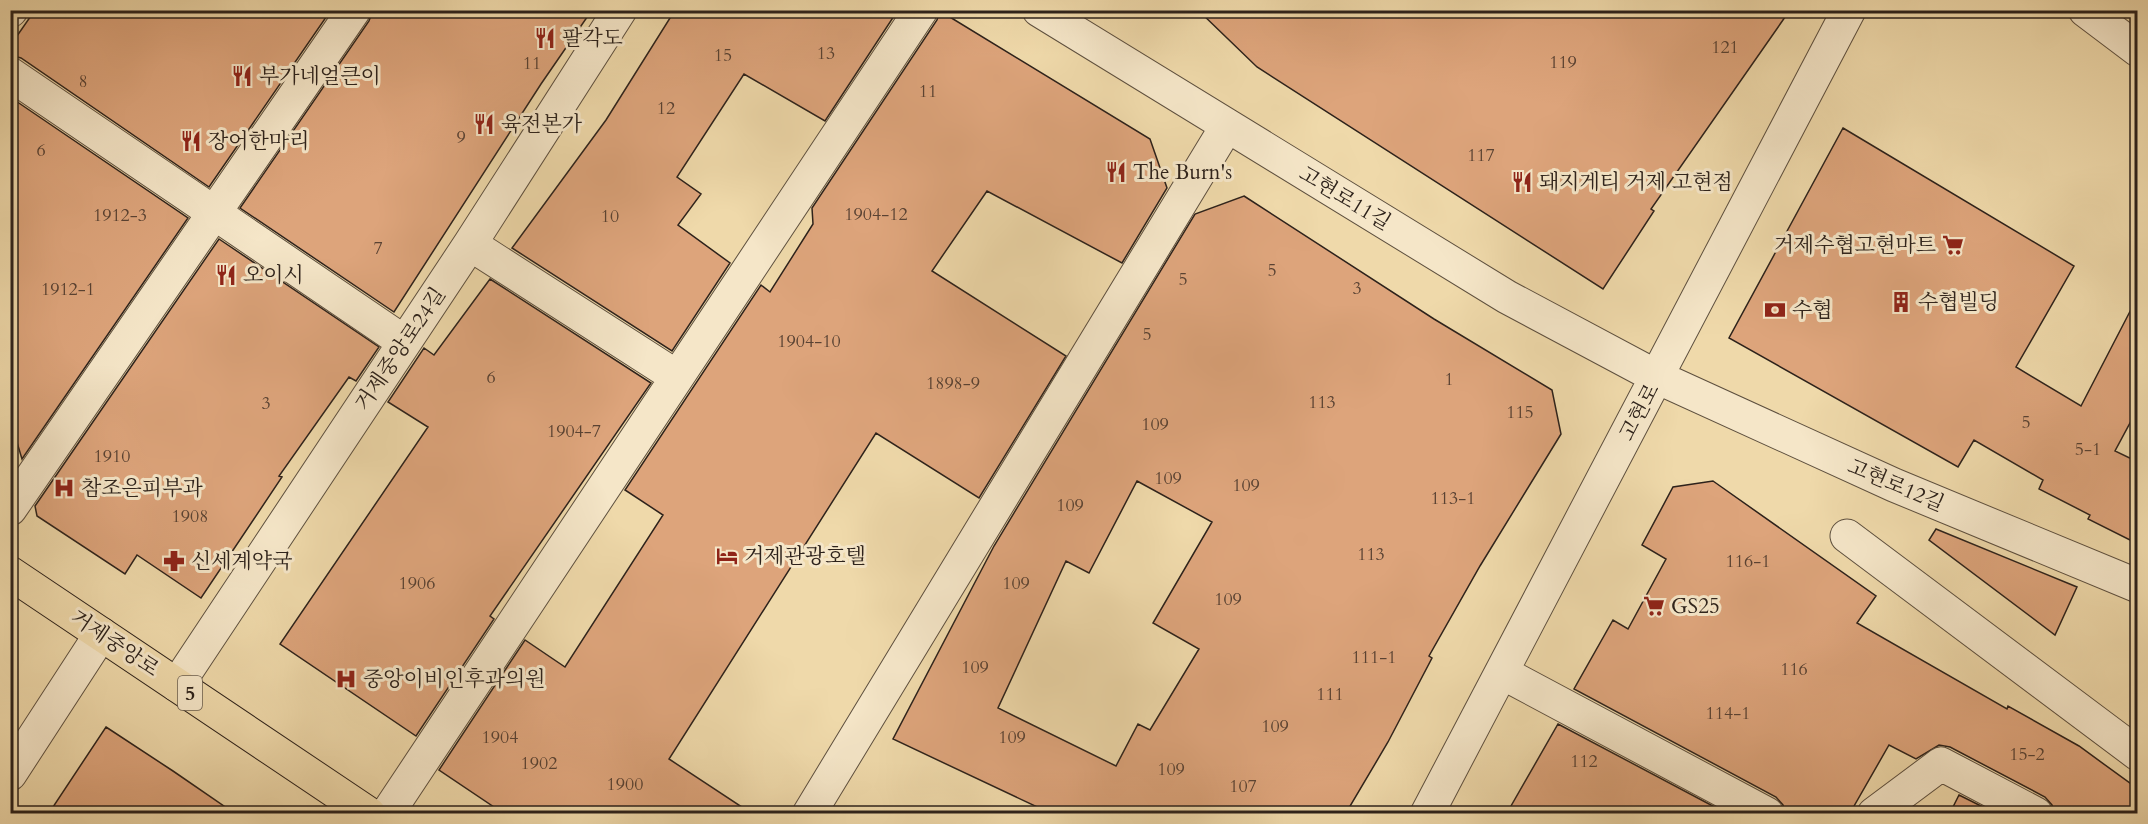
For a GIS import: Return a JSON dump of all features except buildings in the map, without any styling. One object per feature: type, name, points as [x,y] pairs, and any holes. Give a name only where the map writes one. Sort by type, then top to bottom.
[{"type":"main road","name":"거제중앙로","points":[[10,573],[369,813]]},
{"type":"street","points":[[10,509],[354,10]]},
{"type":"street","name":"거제중앙로24길","points":[[177,685],[470,244],[620,10]]},
{"type":"street","points":[[387,813],[921,10]]},
{"type":"street","name":"고현로11길","points":[[1039,10],[1507,297],[1657,377]]},
{"type":"street","name":"고현로","points":[[1427,813],[1503,673],[1849,10]]},
{"type":"street","points":[[2085,10],[2138,50]]},
{"type":"street","points":[[10,74],[405,342]]},
{"type":"street","points":[[809,813],[1227,126]]},
{"type":"street","points":[[470,244],[677,377]]},
{"type":"street","name":"고현로12길","points":[[1657,377],[1894,485],[2138,586]]},
{"type":"street","points":[[1847,536],[2138,754]]},
{"type":"street","points":[[10,774],[101,634]]},
{"type":"street","points":[[1503,673],[1767,813]]},
{"type":"street","points":[[1874,813],[1941,764],[2036,813]]},
{"type":"place","name":"팔각도","points":[[545,38]]},
{"type":"place","name":"부가네얼큰이","points":[[242,76]]},
{"type":"place","name":"육전본가","points":[[484,124]]},
{"type":"place","name":"장어한마리","points":[[191,141]]},
{"type":"place","name":"The Burn's","points":[[1116,172]]},
{"type":"place","name":"돼지게티 거제 고현점","points":[[1522,182]]},
{"type":"place","name":"거제수협고현마트","points":[[1953,245]]},
{"type":"place","name":"오이시","points":[[226,275]]},
{"type":"place","name":"수협빌딩","points":[[1901,302]]},
{"type":"place","name":"수협","points":[[1775,310]]},
{"type":"place","name":"참조은피부과","points":[[64,488]]},
{"type":"place","name":"거제관광호텔","points":[[727,556]]},
{"type":"place","name":"신세계약국","points":[[174,561]]},
{"type":"place","name":"GS25","points":[[1654,606]]},
{"type":"place","name":"중앙이비인후과의원","points":[[346,679]]}]
